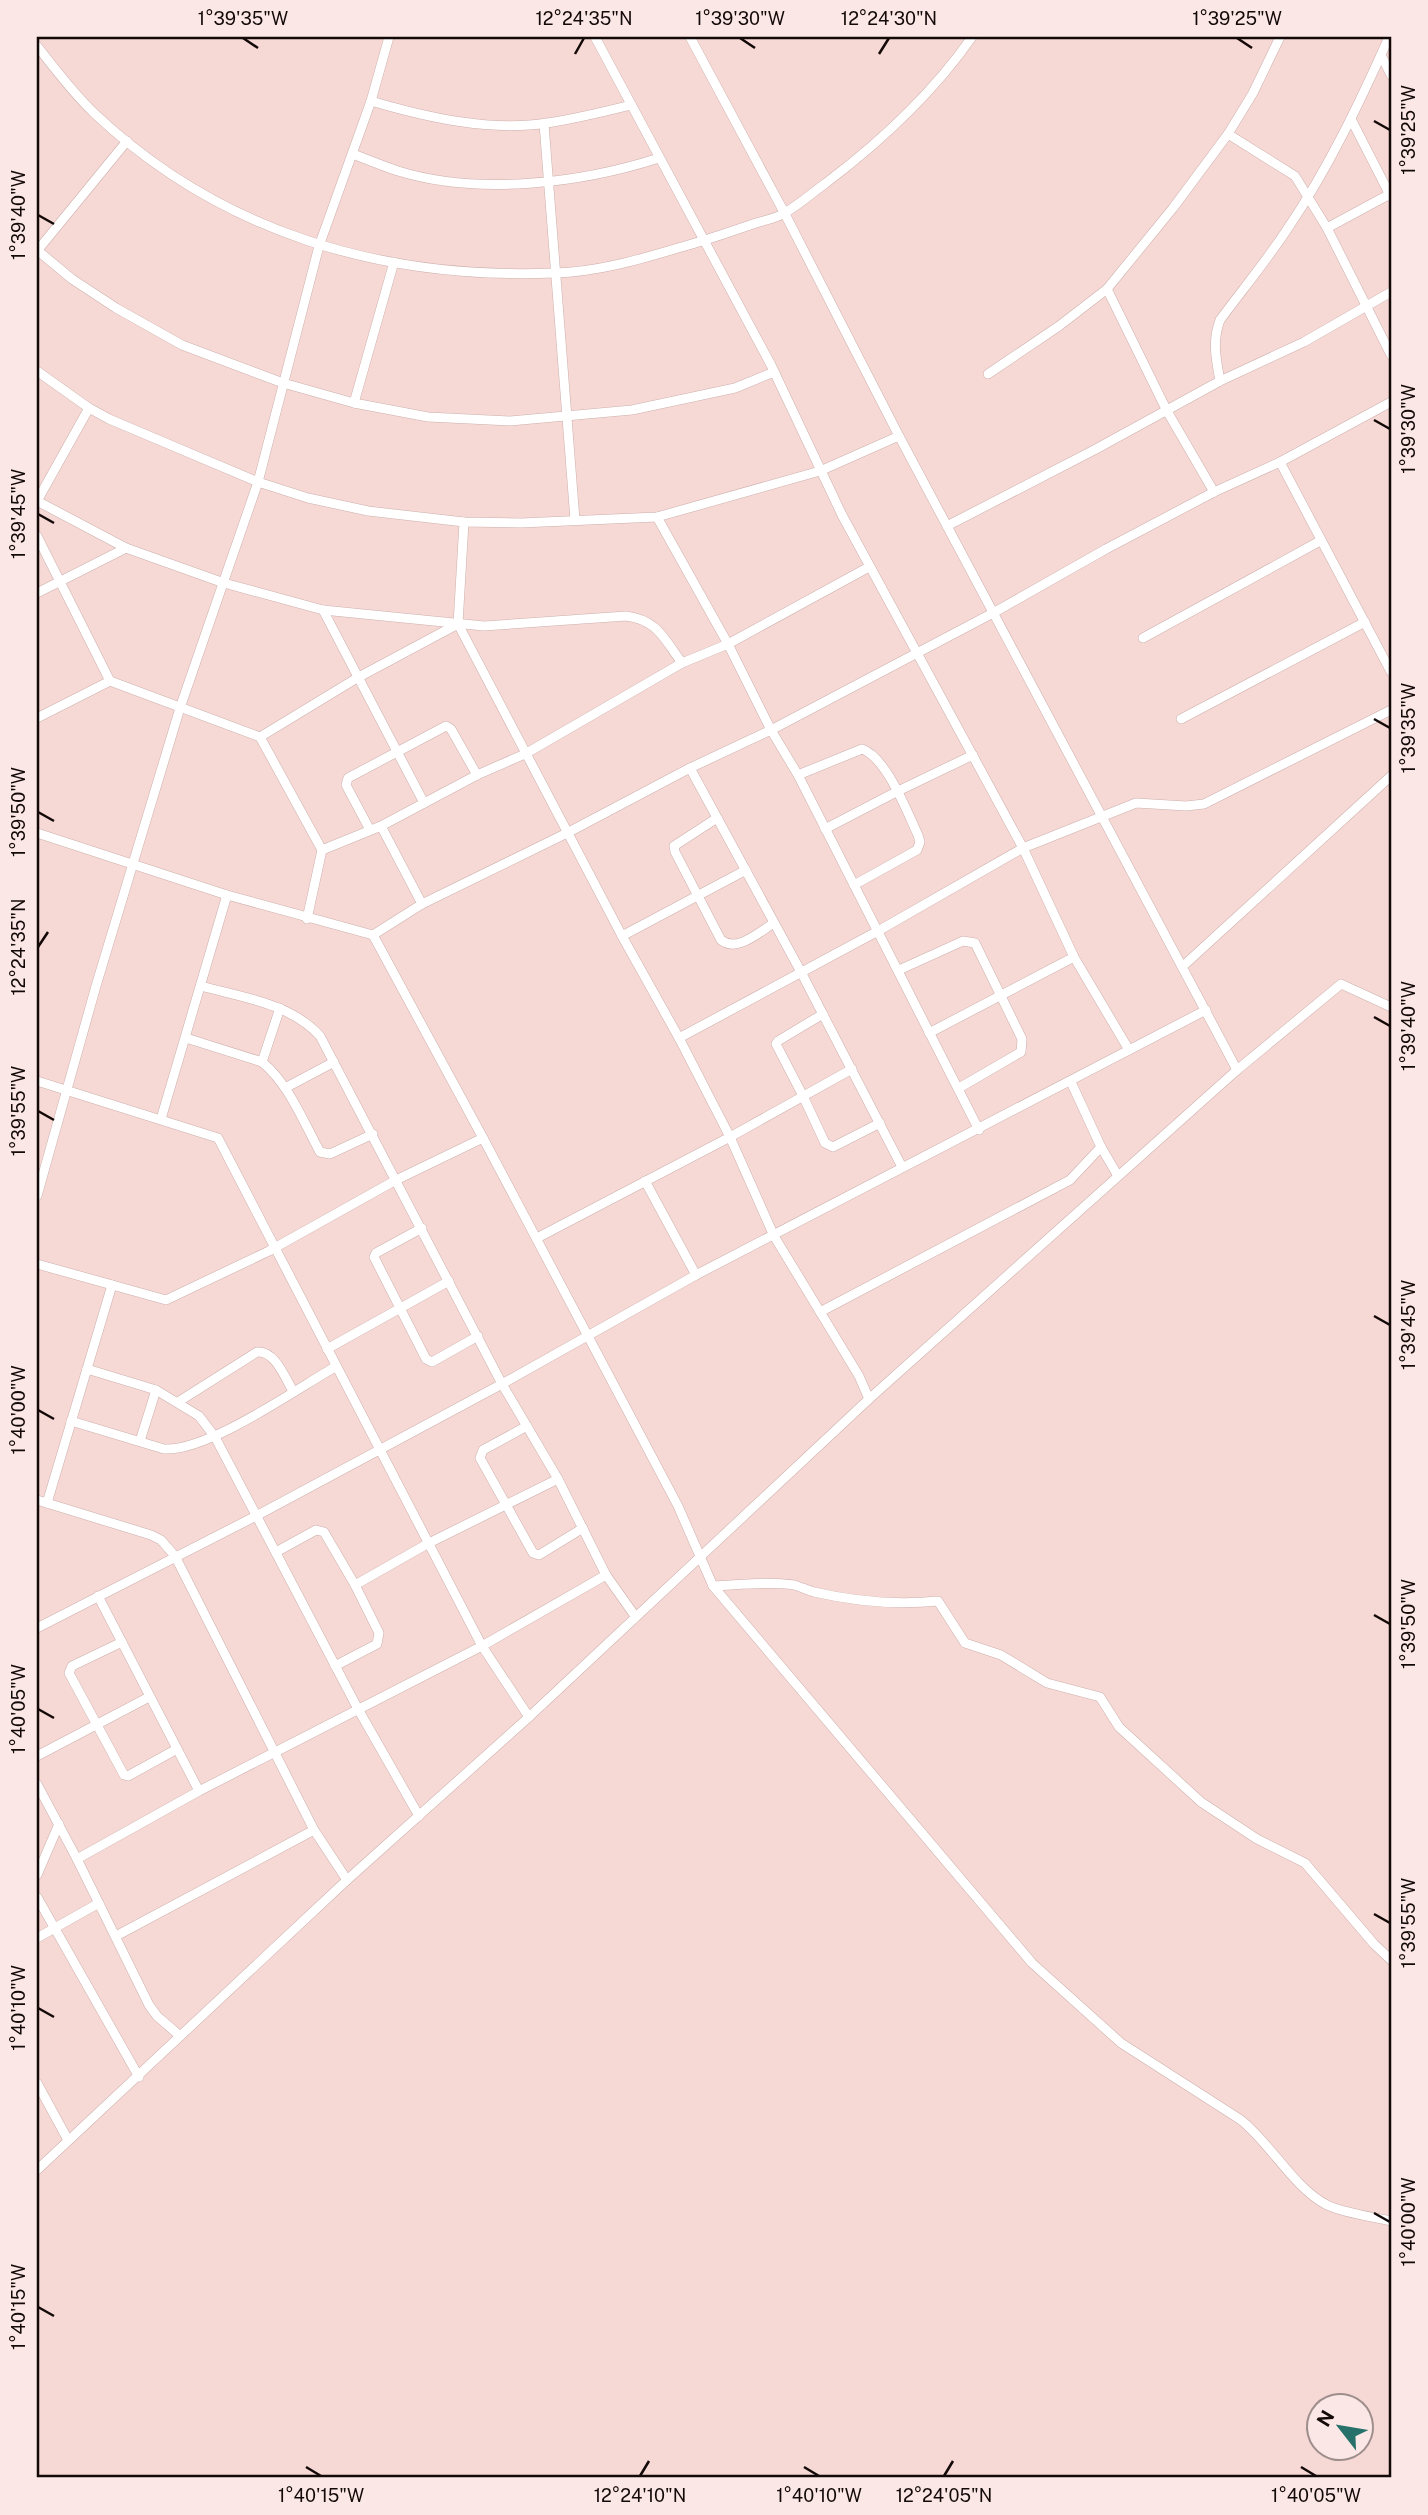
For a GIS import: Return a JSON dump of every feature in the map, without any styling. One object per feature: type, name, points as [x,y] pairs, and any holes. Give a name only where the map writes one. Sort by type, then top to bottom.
[{"type":"street","points":[[37,1196],[180,708],[258,482],[319,246],[353,154],[390,37]]},
{"type":"street","points":[[595,37],[706,240],[869,567],[1023,848],[1074,957],[1129,1051]]},
{"type":"street","points":[[690,37],[1237,1070]]},
{"type":"street","points":[[37,46],[93,112],[127,141],[169,174],[239,214],[319,246],[394,262],[444,271],[557,273],[632,262],[785,214],[872,147],[933,85],[972,37]]},
{"type":"street","points":[[988,374],[1059,326],[1107,289],[1166,217],[1228,134],[1253,93],[1280,37]]},
{"type":"street","points":[[1220,381],[1214,348],[1215,333],[1220,320],[1309,196],[1389,41]]},
{"type":"street","points":[[1381,55],[1391,75]]},
{"type":"street","points":[[371,101],[449,121],[544,124],[631,105]]},
{"type":"street","points":[[1327,228],[1390,195],[1350,119]]},
{"type":"street","points":[[544,124],[575,520]]},
{"type":"street","points":[[1228,134],[1289,171],[1309,196],[1391,355]]},
{"type":"street","points":[[127,141],[37,251],[72,279],[182,345],[284,383],[354,403],[428,417],[510,421],[632,410],[682,401],[735,388],[774,372]]},
{"type":"street","points":[[353,154],[400,172],[454,181],[504,183],[594,176],[659,158]]},
{"type":"street","points":[[354,403],[394,262]]},
{"type":"street","points":[[1107,289],[1167,411],[1213,492]]},
{"type":"street","points":[[947,526],[1220,381],[1304,342],[1391,292]]},
{"type":"street","points":[[37,371],[109,419],[258,482],[308,498],[368,511],[464,522],[657,517],[820,471],[899,436]]},
{"type":"street","points":[[37,833],[227,895],[373,935],[422,904],[567,833],[690,768],[771,730],[993,613],[1213,492],[1279,462],[1391,402]]},
{"type":"street","points":[[89,408],[37,501],[127,548],[224,583],[323,610],[484,626],[626,616],[642,618],[657,628],[682,663]]},
{"type":"street","points":[[1279,462],[1391,672]]},
{"type":"street","points":[[657,517],[728,644],[771,730],[798,775],[979,1130]]},
{"type":"street","points":[[464,522],[458,624],[567,833],[679,1038],[730,1137],[774,1236],[859,1376],[869,1399]]},
{"type":"street","points":[[37,536],[110,681],[260,737],[322,850],[307,919]]},
{"type":"street","points":[[1143,638],[1320,541]]},
{"type":"street","points":[[37,593],[127,548]]},
{"type":"street","points":[[322,850],[381,826],[477,775],[525,754],[682,663],[728,644],[869,567]]},
{"type":"street","points":[[323,610],[424,803]]},
{"type":"street","points":[[1181,719],[1365,622]]},
{"type":"street","points":[[260,737],[357,678],[458,624]]},
{"type":"street","points":[[37,718],[110,681]]},
{"type":"street","points":[[679,1038],[1023,848],[1136,803],[1186,806],[1204,804],[1391,710]]},
{"type":"street","points":[[370,830],[346,785],[348,778],[446,726],[477,775]]},
{"type":"street","points":[[798,775],[863,749],[872,753],[898,791],[918,835],[918,849],[854,885]]},
{"type":"street","points":[[825,829],[974,755]]},
{"type":"street","points":[[690,768],[801,972],[902,1167]]},
{"type":"street","points":[[1182,967],[1391,776]]},
{"type":"street","points":[[717,818],[674,846],[697,896],[727,946],[736,946],[774,923]]},
{"type":"street","points":[[381,826],[422,904]]},
{"type":"street","points":[[622,936],[746,870]]},
{"type":"street","points":[[161,1119],[227,895]]},
{"type":"street","points":[[373,935],[678,1506],[712,1586],[1032,1963],[1053,1983],[1121,2043],[1241,2120],[1258,2134],[1299,2181],[1317,2197],[1329,2205],[1391,2221]]},
{"type":"street","points":[[899,970],[963,941],[975,943],[1022,1039],[1021,1052],[959,1088]]},
{"type":"street","points":[[929,1033],[1074,957]]},
{"type":"street","points":[[37,2170],[346,1880],[529,1717],[869,1399],[1237,1070],[1341,984],[1391,1007]]},
{"type":"street","points":[[201,986],[280,1008],[310,1025],[320,1036],[502,1384],[558,1479],[606,1575],[635,1616]]},
{"type":"street","points":[[262,1062],[280,1008]]},
{"type":"street","points":[[37,1628],[256,1516],[502,1384],[696,1275],[1206,1010]]},
{"type":"street","points":[[823,1014],[776,1044],[825,1143],[833,1147],[880,1123]]},
{"type":"street","points":[[186,1038],[262,1062],[285,1088],[320,1153],[330,1154],[373,1134]]},
{"type":"street","points":[[285,1088],[334,1062]]},
{"type":"street","points":[[537,1238],[730,1137],[852,1069]]},
{"type":"street","points":[[37,1081],[218,1138],[482,1646],[529,1717]]},
{"type":"street","points":[[1071,1082],[1101,1147],[1118,1176]]},
{"type":"street","points":[[37,1264],[166,1300],[274,1248],[396,1180],[483,1138]]},
{"type":"street","points":[[820,1312],[1070,1181],[1101,1147]]},
{"type":"street","points":[[645,1181],[696,1275]]},
{"type":"street","points":[[422,1228],[374,1255],[429,1361],[432,1362],[478,1336]]},
{"type":"street","points":[[327,1349],[449,1281]]},
{"type":"street","points":[[112,1285],[71,1421],[42,1501],[151,1535],[161,1540],[175,1556],[314,1830],[346,1880]]},
{"type":"street","points":[[178,1402],[257,1352],[264,1351],[271,1356],[293,1391]]},
{"type":"street","points":[[71,1421],[164,1449],[178,1450],[215,1437],[335,1367]]},
{"type":"street","points":[[88,1368],[156,1390],[199,1416],[215,1437],[358,1709],[419,1816]]},
{"type":"street","points":[[140,1441],[156,1390]]},
{"type":"street","points":[[527,1426],[483,1450],[481,1454],[480,1458],[505,1505],[533,1553],[539,1555],[583,1528]]},
{"type":"street","points":[[355,1585],[429,1543],[558,1479]]},
{"type":"street","points":[[276,1552],[320,1530],[324,1532],[355,1585],[379,1633],[379,1639],[377,1644],[335,1666]]},
{"type":"street","points":[[78,1859],[199,1791],[482,1646],[606,1575]]},
{"type":"street","points":[[712,1586],[769,1583],[868,1600],[909,1604],[938,1601],[965,1643],[1001,1655],[1047,1683],[1100,1697],[1119,1727],[1201,1802],[1258,1839],[1305,1863],[1374,1944],[1391,1960]]},
{"type":"street","points":[[98,1596],[199,1791]]},
{"type":"street","points":[[122,1642],[70,1669],[69,1673],[124,1775],[128,1776],[177,1749]]},
{"type":"street","points":[[37,1756],[149,1697]]},
{"type":"street","points":[[37,1784],[78,1859],[149,2005],[157,2016],[180,2036]]},
{"type":"street","points":[[37,1875],[58,1824]]},
{"type":"street","points":[[116,1936],[314,1830]]},
{"type":"street","points":[[37,1897],[139,2077]]},
{"type":"street","points":[[37,1938],[99,1903]]},
{"type":"street","points":[[37,2082],[68,2140]]}]
